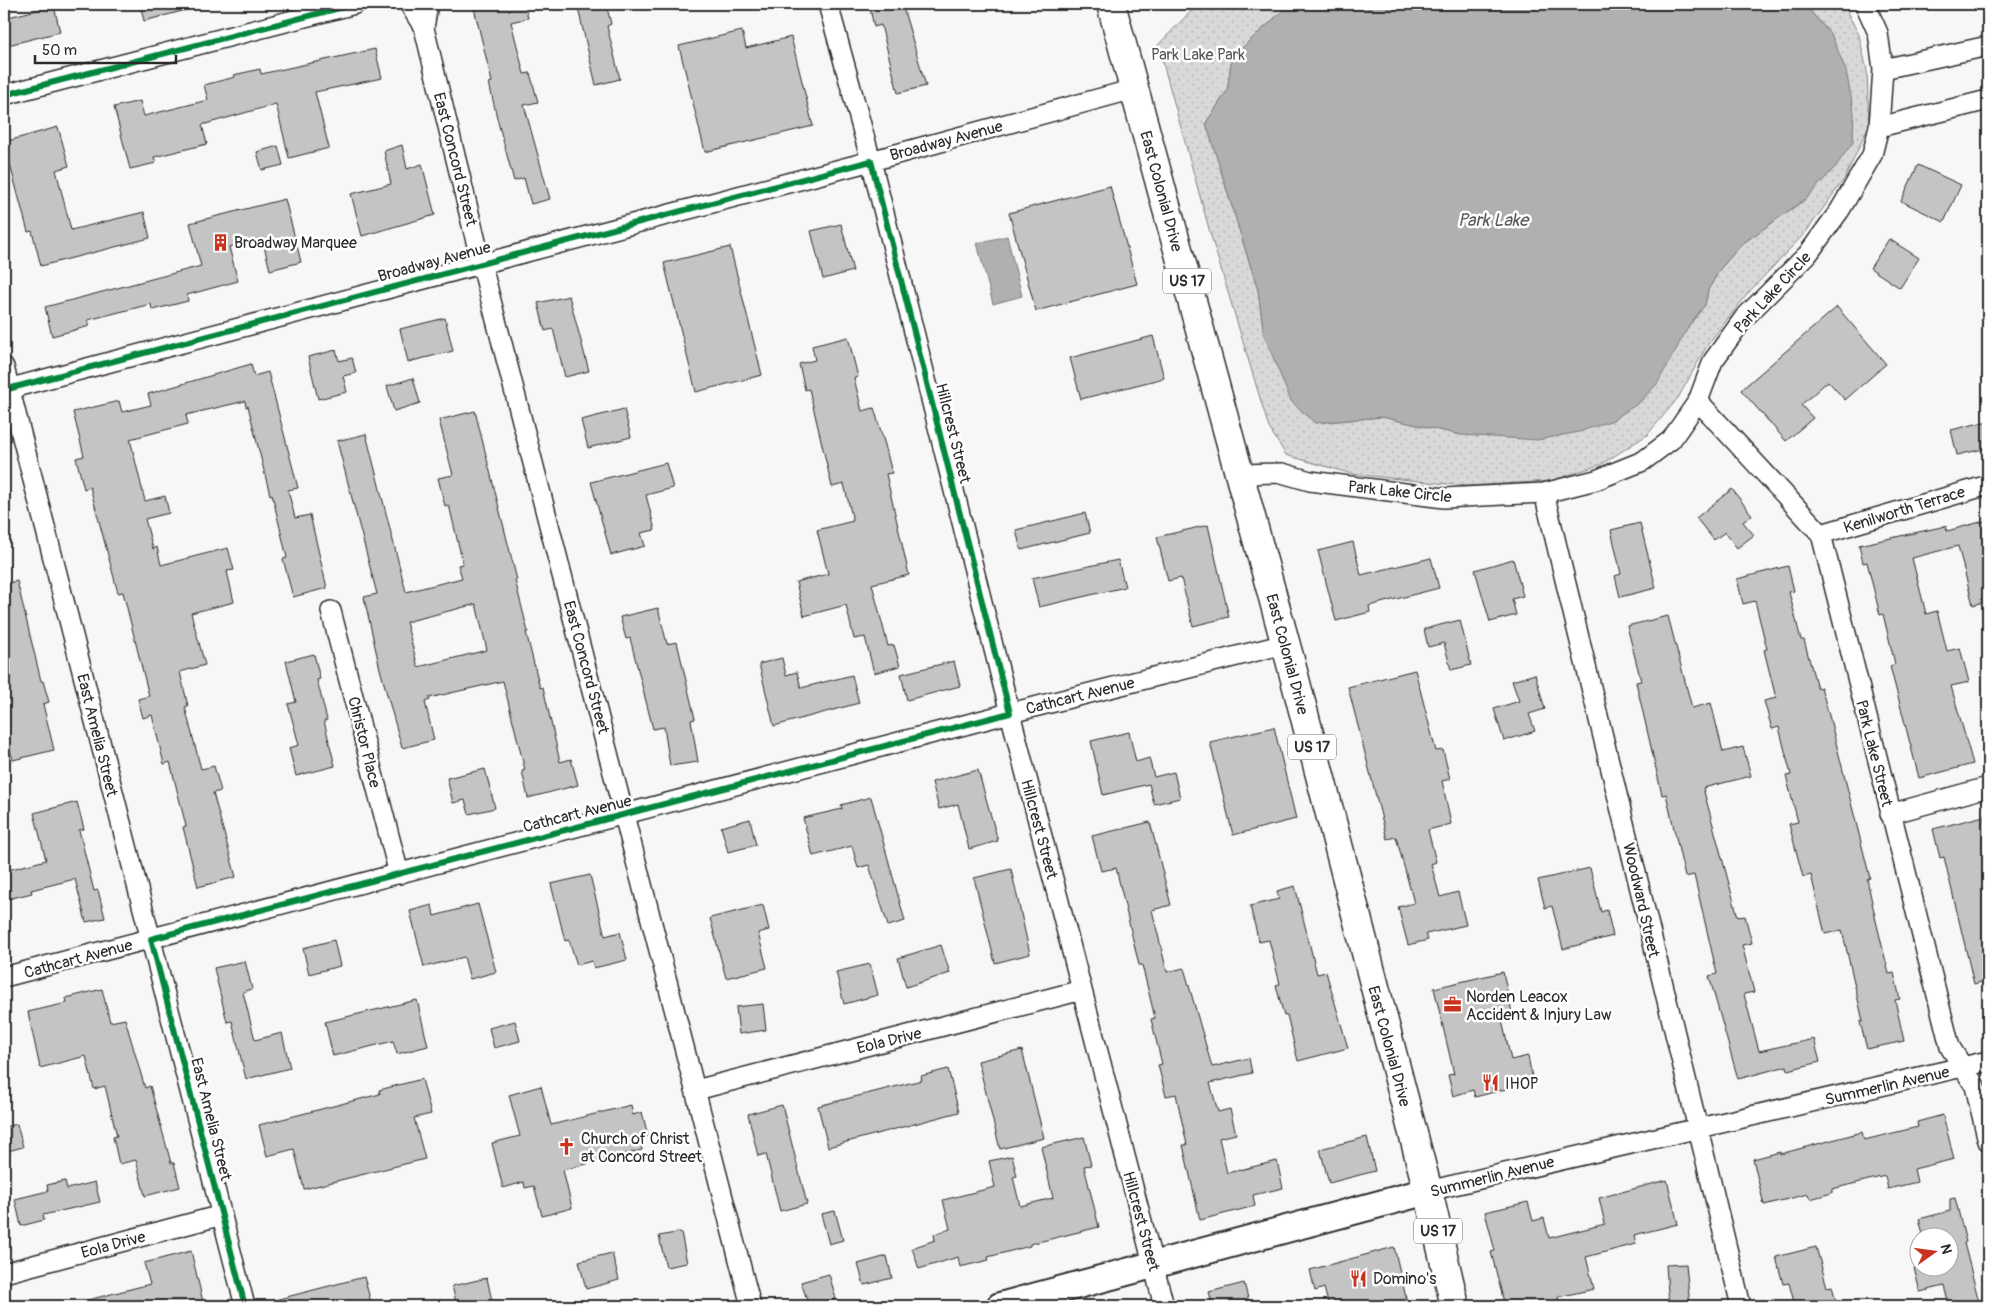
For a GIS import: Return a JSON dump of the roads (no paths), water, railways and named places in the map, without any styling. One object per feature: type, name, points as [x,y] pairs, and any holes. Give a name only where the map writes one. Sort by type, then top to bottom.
[{"type":"highway","name":"East Colonial Drive","points":[[1111,4],[1286,644],[1428,1192],[1455,1306]]},
{"type":"street","points":[[4,95],[355,4]]},
{"type":"street","name":"East Concord Street","points":[[413,4],[424,28],[481,262],[751,1306]]},
{"type":"street","name":"Hillcrest Street","points":[[828,4],[871,161],[1010,713],[1164,1306]]},
{"type":"street","name":"Park Lake Circle","points":[[1240,474],[1282,473],[1310,482],[1444,498],[1544,493],[1596,480],[1643,461],[1671,440],[1698,401],[1713,362],[1744,318],[1808,254],[1840,210],[1872,155],[1879,127],[1883,70],[1878,33],[1865,4]]},
{"type":"street","points":[[1883,70],[1988,46]]},
{"type":"street","name":"Broadway Avenue","points":[[6,389],[481,262],[871,161],[1134,89]]},
{"type":"street","points":[[1879,127],[1988,100]]},
{"type":"street","name":"East Amelia Street","points":[[4,367],[6,389],[151,939],[245,1306]]},
{"type":"street","name":"Park Lake Street","points":[[1698,401],[1821,534],[1950,1047],[1975,1086],[1988,1141]]},
{"type":"street","name":"Kenilworth Terrace","points":[[1821,534],[1988,485]]},
{"type":"street","name":"Woodward Street","points":[[1544,493],[1696,1129],[1741,1306]]},
{"type":"street","name":"Christor Place","points":[[331,611],[399,874]]},
{"type":"street","name":"Cathcart Avenue","points":[[4,978],[1010,713],[1286,644]]},
{"type":"street","points":[[1890,814],[1988,786]]},
{"type":"street","name":"Eola Drive","points":[[696,1090],[1082,990]]},
{"type":"street","name":"Summerlin Avenue","points":[[1000,1306],[1428,1192],[1988,1061]]},
{"type":"street","name":"Eola Drive","points":[[4,1273],[222,1215]]},
{"type":"water","name":"Park Lake","points":[[1290,4],[1804,4],[1832,36],[1846,71],[1854,112],[1853,142],[1836,166],[1807,198],[1742,244],[1720,269],[1708,290],[1705,305],[1690,324],[1657,384],[1640,402],[1613,420],[1579,432],[1538,440],[1461,435],[1382,417],[1315,423],[1291,401],[1264,335],[1258,290],[1206,123],[1227,91],[1232,57]]},
{"type":"water","points":[[1007,236],[1022,296],[993,304],[977,243]]},
{"type":"place","name":"Broadway Marquee","points":[[220,242]]},
{"type":"place","name":"Norden Leacox Accident & Injury Law","points":[[1452,1005]]},
{"type":"place","name":"IHOP","points":[[1491,1083]]},
{"type":"place","name":"Church of Christ at Concord Street","points":[[567,1147]]},
{"type":"place","name":"Domino's","points":[[1359,1278]]},
{"type":"park label","name":"Park Lake Park","points":[[1198,54]]}]
